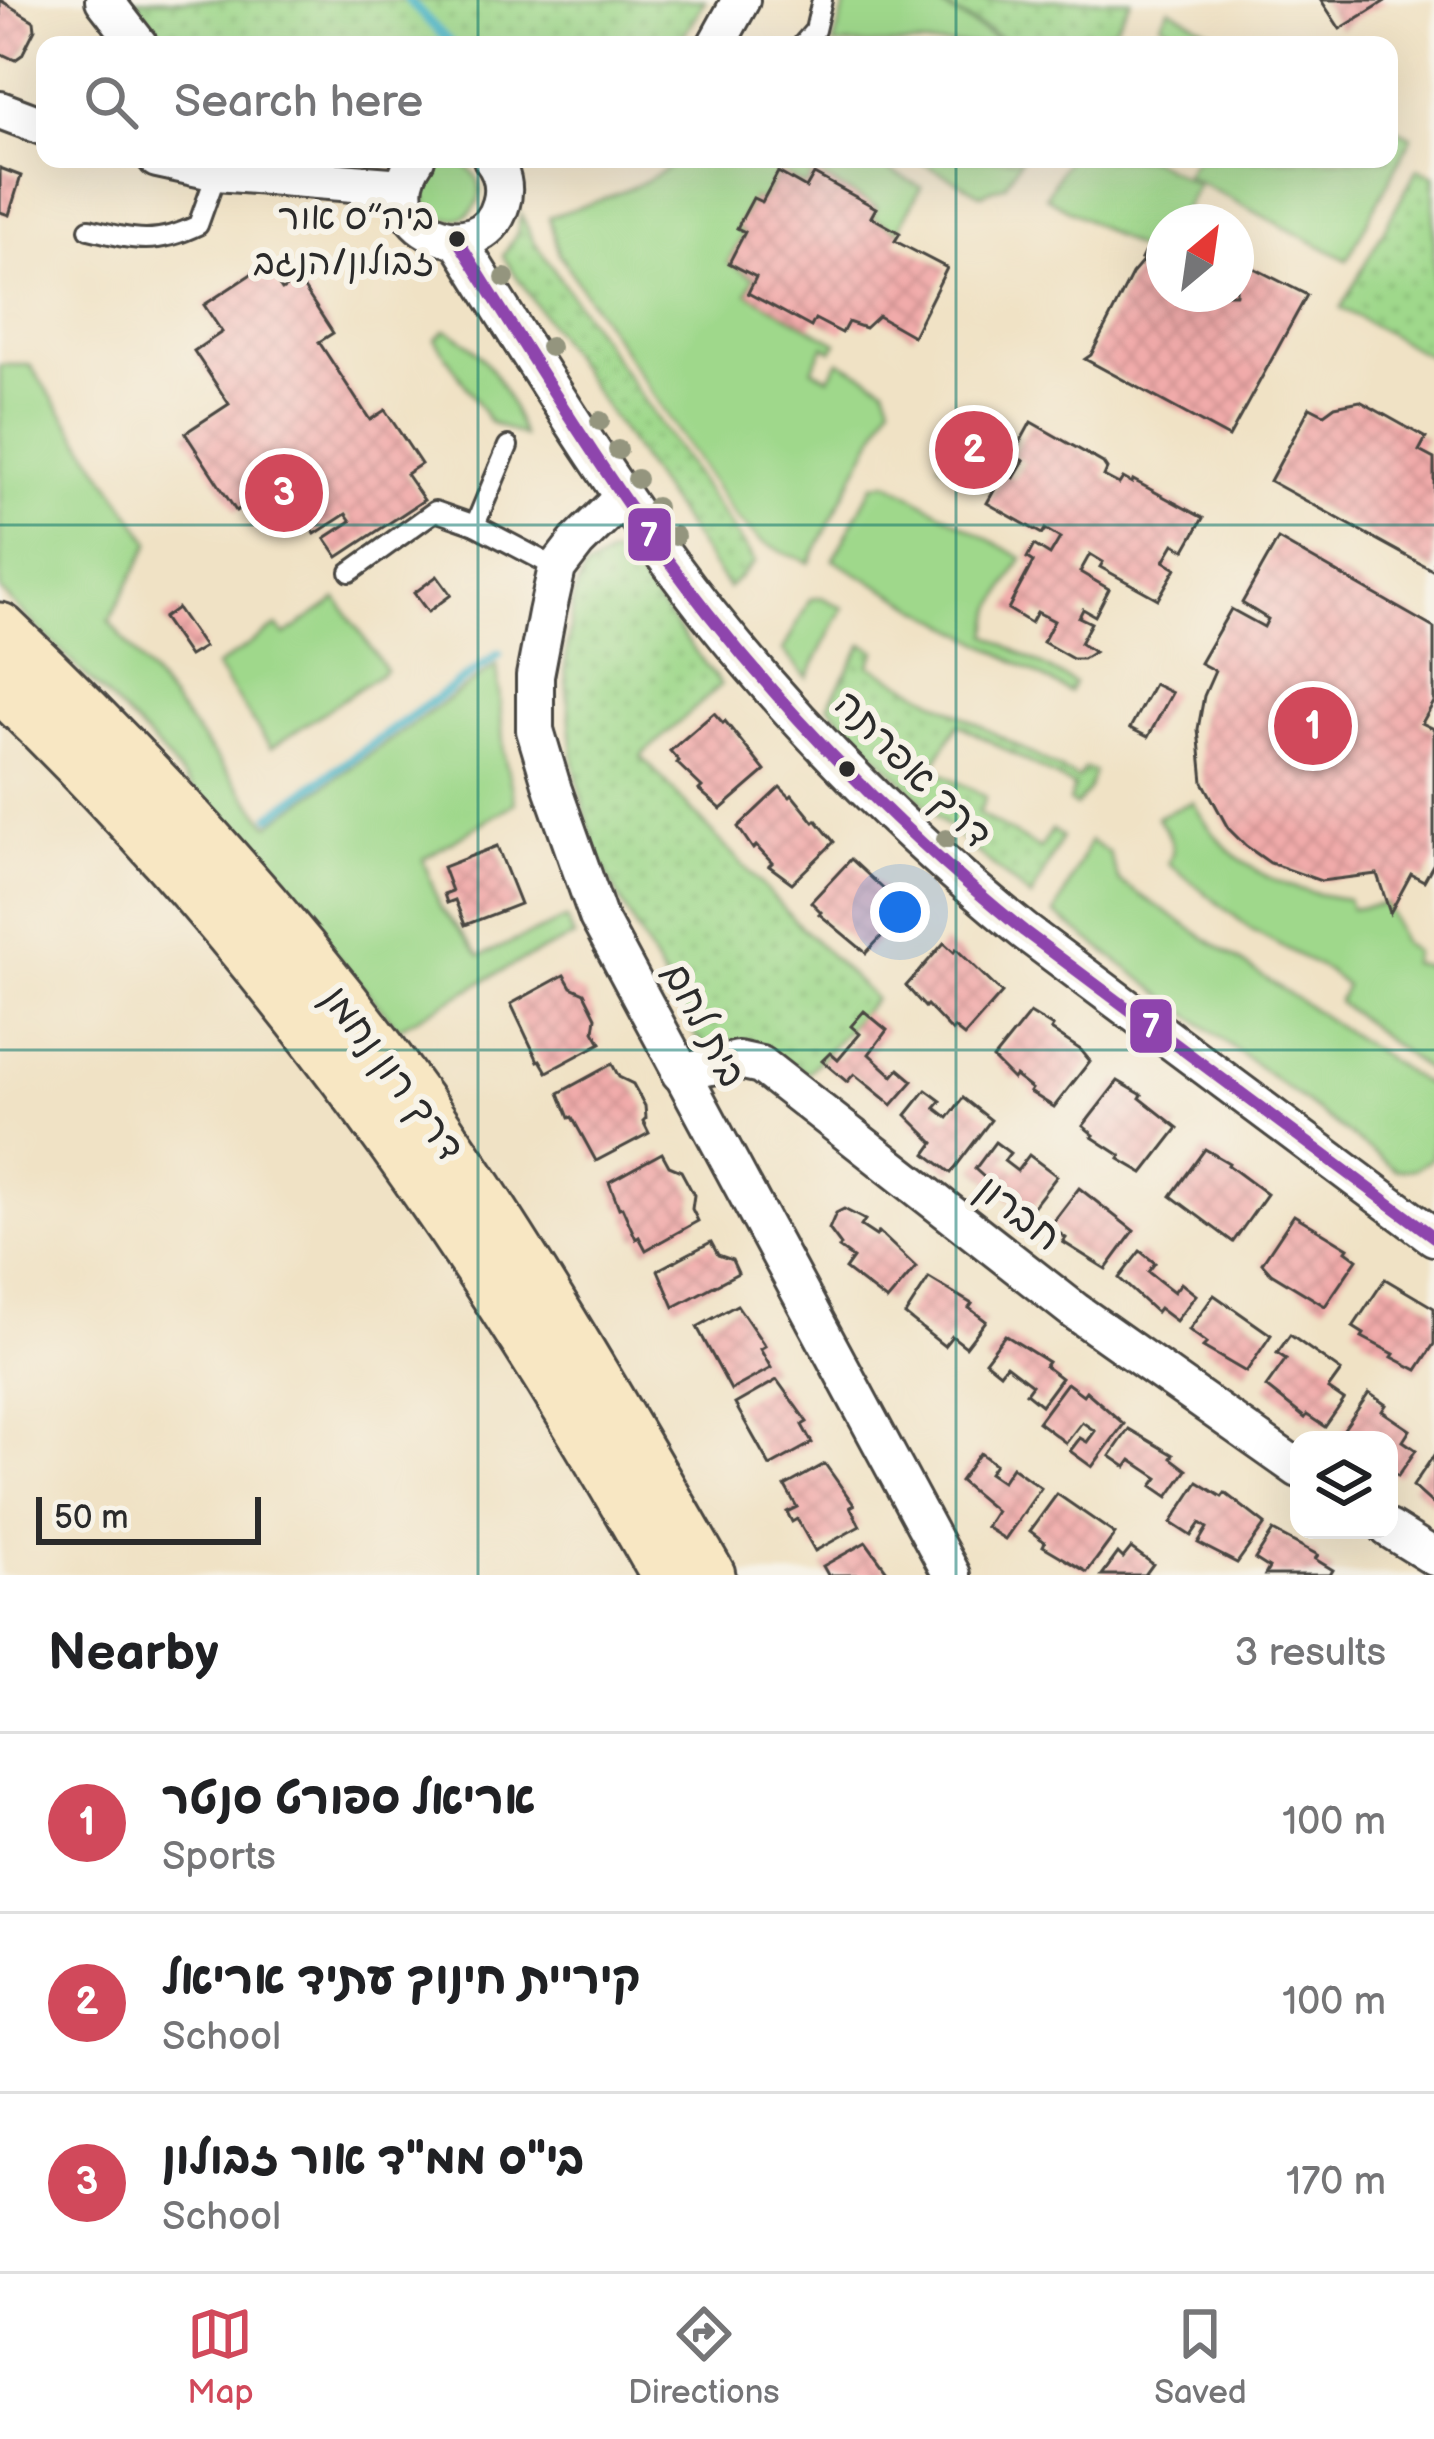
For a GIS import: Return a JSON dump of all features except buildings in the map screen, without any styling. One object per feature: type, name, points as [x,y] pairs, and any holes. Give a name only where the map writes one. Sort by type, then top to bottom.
[{"type":"main road","name":"דרך רון נחמן","points":[[0,629],[210,844],[400,1078],[538,1284],[710,1575]]},
{"type":"main road","name":"דרך רון נחמן","points":[[0,685],[124,809],[256,959],[377,1116],[576,1414],[667,1575]]},
{"type":"street","points":[[104,0],[132,36]]},
{"type":"street","points":[[721,36],[741,0]]},
{"type":"street","points":[[0,110],[36,124]]},
{"type":"street","points":[[199,168],[410,173],[406,204],[426,230],[458,239],[474,235],[499,212],[503,168]]},
{"type":"street","name":"דרך אפרתה","points":[[458,239],[623,497],[709,614],[872,792],[966,884],[1234,1091],[1429,1222]]},
{"type":"street","name":"בית לחם","points":[[623,497],[557,568],[535,676],[535,730],[577,868],[680,1073],[952,1575]]},
{"type":"street","name":"חברון","points":[[680,1073],[738,1060],[760,1065],[1075,1311],[1290,1463]]},
{"type":"street","points":[[1398,1535],[1434,1557]]},
{"type":"lane","points":[[809,36],[822,0]]},
{"type":"lane","points":[[89,229],[151,242],[173,237],[198,225],[217,172]]},
{"type":"lane","points":[[475,525],[508,446]]},
{"type":"lane","points":[[350,572],[435,511],[475,525],[557,568]]},
{"type":"green space","points":[[135,0],[705,0],[683,36],[162,36]]},
{"type":"green space","points":[[847,0],[930,0],[992,36],[836,36]]},
{"type":"green space","points":[[933,0],[1131,0],[1110,36],[998,36]]},
{"type":"green space","points":[[1169,8],[1219,36],[1183,36],[1160,23]]},
{"type":"green space","points":[[1398,130],[1412,137],[1398,163]]},
{"type":"green space","points":[[436,168],[468,168],[478,180],[478,202],[463,217],[441,217],[426,202],[426,180]]},
{"type":"green space","points":[[884,168],[921,187],[898,231],[873,217],[877,207],[814,173],[806,186],[778,172],[761,202],[753,198],[737,228],[744,233],[728,263],[754,278],[747,293],[837,343],[832,351],[824,346],[812,369],[829,378],[839,361],[885,386],[891,403],[809,563],[762,542],[736,518],[559,254],[549,217],[634,187],[666,169]]},
{"type":"green space","points":[[932,168],[1015,168],[1005,185],[981,194]]},
{"type":"green space","points":[[1062,168],[1166,168],[1197,185],[1187,204],[1146,204],[1146,253],[1046,197]]},
{"type":"green space","points":[[1189,168],[1396,168],[1347,260],[1254,211],[1254,204],[1240,204],[1185,175]]},
{"type":"green space","points":[[1418,168],[1434,176],[1434,359],[1341,308]]},
{"type":"green space","points":[[521,214],[532,238],[755,562],[728,588],[503,256],[517,233]]},
{"type":"green space","points":[[446,330],[485,361],[504,389],[523,436],[490,422],[435,339]]},
{"type":"green space","points":[[0,365],[30,365],[150,543],[109,621],[269,825],[497,665],[504,755],[515,803],[423,859],[440,907],[480,956],[566,919],[574,937],[398,1028],[157,747],[0,590]]},
{"type":"green space","points":[[968,411],[1015,437],[986,489],[939,463]]},
{"type":"green space","points":[[887,482],[1022,558],[994,608],[988,635],[1074,683],[1069,692],[833,560],[873,485]]},
{"type":"green space","points":[[609,555],[627,562],[721,685],[641,756],[875,999],[808,1073],[776,1056],[706,1046],[698,1040],[607,876],[592,840],[574,765],[565,667],[574,595],[585,570]]},
{"type":"green space","points":[[821,597],[843,608],[807,678],[783,651],[810,599]]},
{"type":"green space","points":[[337,599],[386,670],[271,748],[216,667],[277,626],[285,635]]},
{"type":"green space","points":[[863,644],[876,651],[869,665],[1078,779],[1085,768],[1094,772],[1076,806],[1069,802],[1074,787],[958,724],[932,768],[986,797],[979,814],[1040,849],[1052,830],[1062,837],[1031,898],[943,823],[828,705]]},
{"type":"green space","points":[[1193,802],[1222,843],[1257,871],[1299,889],[1348,899],[1351,909],[1386,904],[1402,942],[1414,952],[1411,963],[1434,967],[1434,1068],[1427,1070],[1338,1002],[1346,986],[1329,972],[1252,930],[1168,863],[1172,845],[1157,817]]},
{"type":"green space","points":[[1090,841],[1109,853],[1119,881],[1425,1084],[1434,1080],[1432,1158],[1415,1169],[1396,1170],[1055,914]]},
{"type":"waterway","points":[[408,0],[443,36]]},
{"type":"waterway","points":[[271,816],[499,654]]},
{"type":"transit line","name":"7","points":[[457,239],[578,429],[674,568],[743,656],[857,781],[1024,931],[1434,1237]]},
{"type":"place","name":"ביה״ס אור זבולון/הנגב","points":[[457,239]]},
{"type":"place","name":"קיריית חינוך עתיד אריאל","points":[[974,450]]},
{"type":"place","name":"בי\"ס ממ\"ד אור זבולון","points":[[284,493]]},
{"type":"place","name":"אריאל ספורט סנטר","points":[[1313,726]]}]
